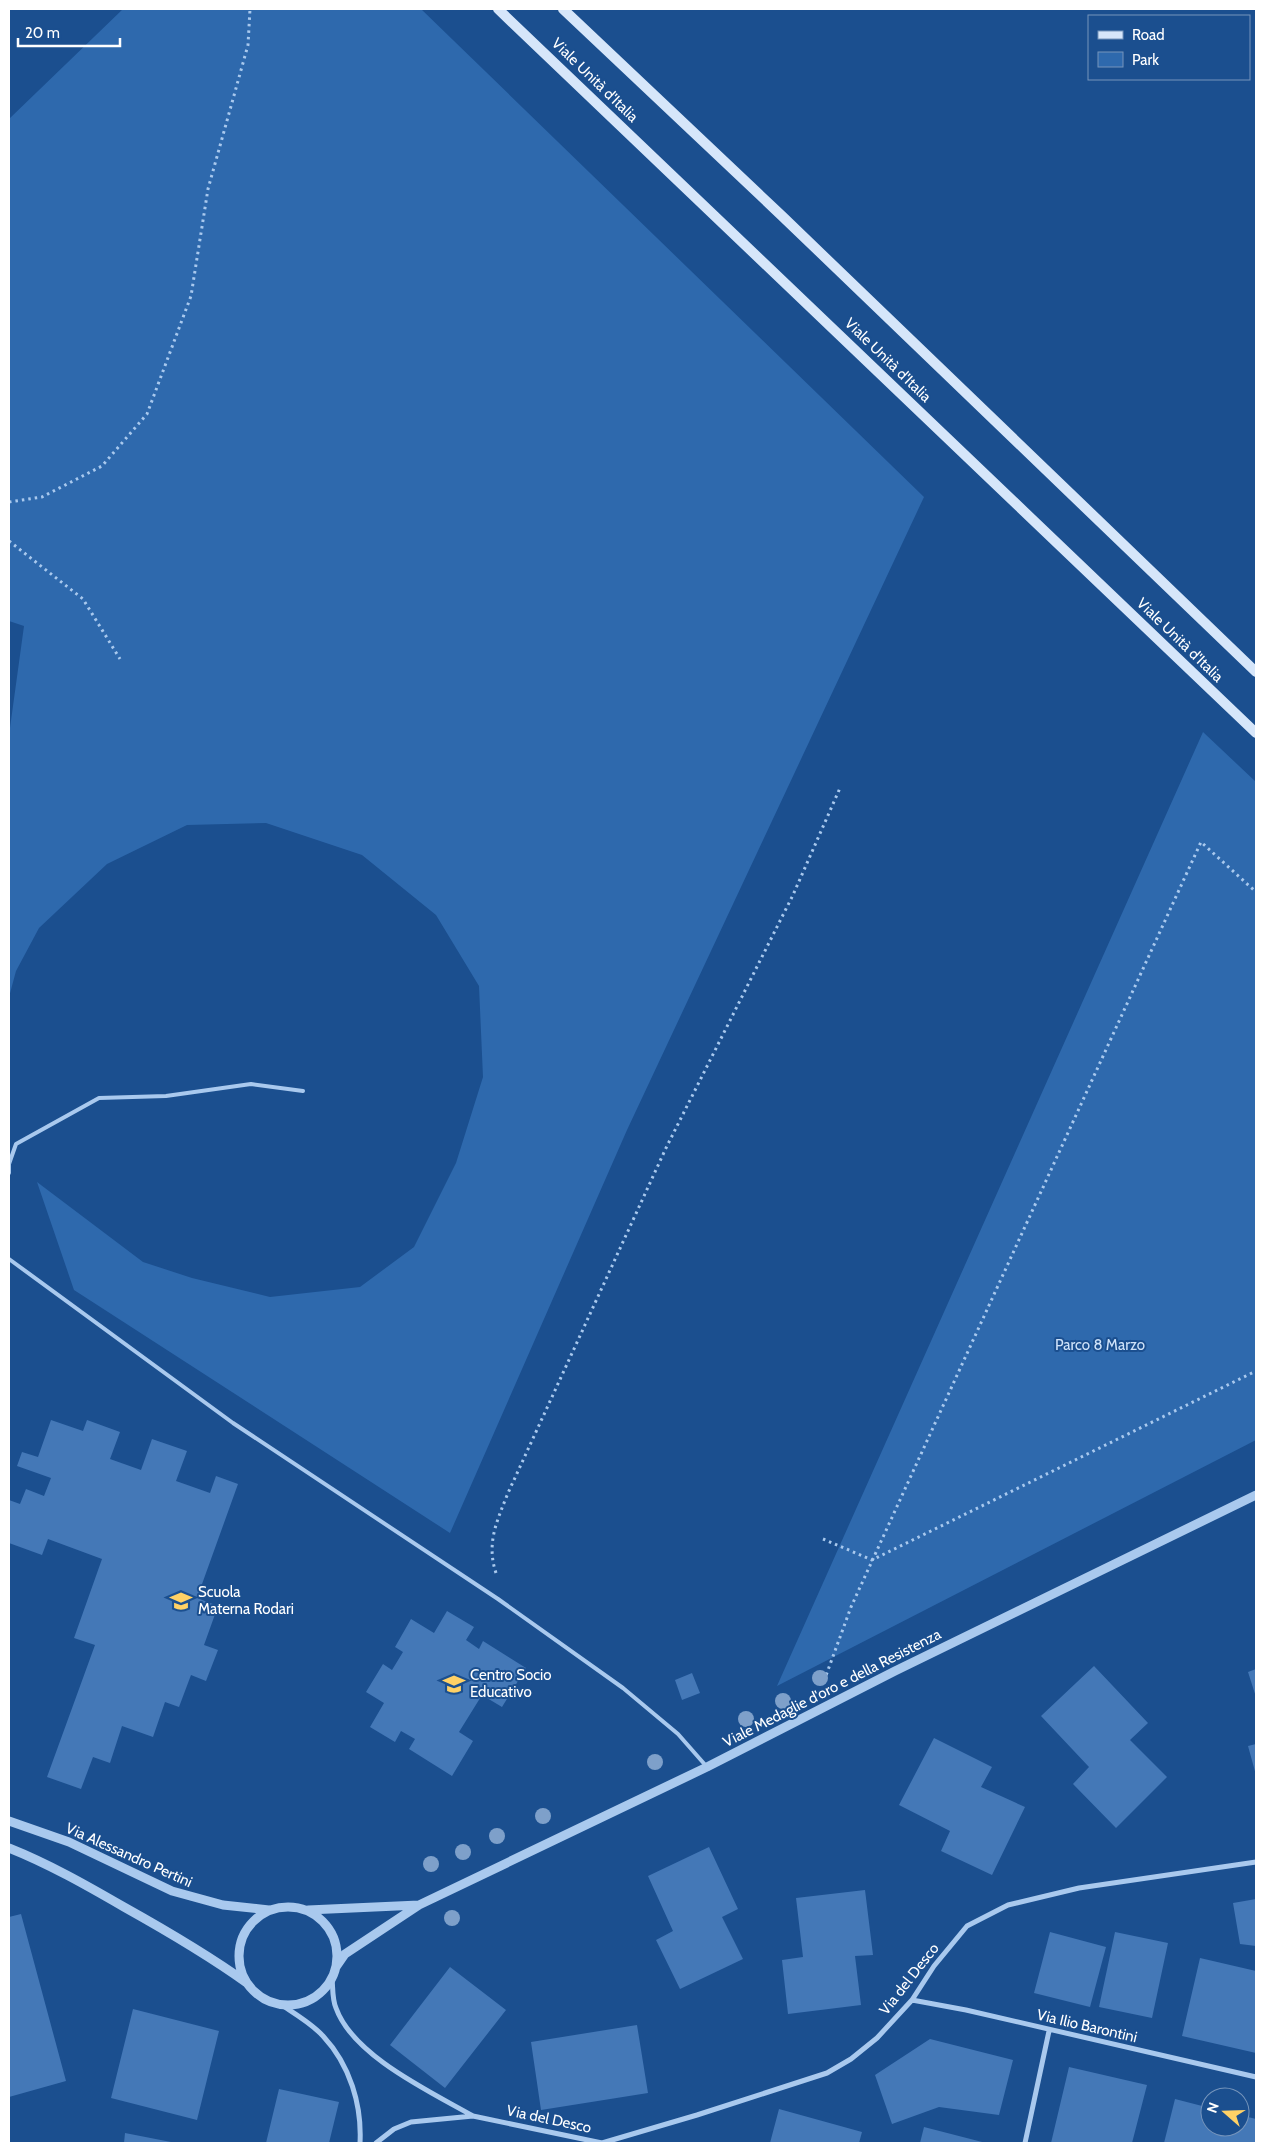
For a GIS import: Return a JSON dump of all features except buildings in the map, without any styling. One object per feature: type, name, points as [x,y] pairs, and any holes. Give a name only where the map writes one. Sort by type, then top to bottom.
[{"type":"main road","name":"Viale Unità d'Italia","points":[[498,9],[1256,733]]},
{"type":"main road","name":"Viale Unità d'Italia","points":[[563,9],[782,216],[1256,672]]},
{"type":"street","name":"Viale Medaglie d'oro e della Resistenza","points":[[336,1967],[345,1954],[419,1905],[707,1767],[813,1712],[1256,1495]]},
{"type":"street","name":"Via Alessandro Pertini","points":[[9,1821],[69,1842],[172,1891],[223,1905],[270,1910]]},
{"type":"street","points":[[9,1848],[56,1868],[161,1927],[249,1984],[262,1997],[280,2004],[324,2037],[348,2074],[360,2119],[360,2143]]},
{"type":"street","name":"Via del Desco","points":[[473,2116],[603,2143],[827,2073],[851,2059],[877,2038],[912,2000],[934,1966],[967,1926],[1008,1905],[1079,1888],[1256,1862]]},
{"type":"street","name":"Viale Medaglie d'oro e della Resistenza","points":[[308,1910],[419,1905]]},
{"type":"street","points":[[249,1984],[242,1971],[239,1956],[242,1941],[248,1928],[258,1917],[270,1910],[289,1907],[308,1910],[320,1918],[330,1930],[336,1943],[336,1967],[332,1978],[323,1990],[310,1999],[295,2004],[280,2004]]},
{"type":"street","points":[[332,1978],[336,2008],[350,2032],[382,2064],[473,2116]]},
{"type":"street","name":"Via Ilio Barontini","points":[[912,2000],[966,2010],[1256,2077]]},
{"type":"street","points":[[1024,2143],[1049,2030]]},
{"type":"street","points":[[376,2143],[394,2129],[411,2122],[473,2116]]},
{"type":"lane","points":[[9,1173],[9,1164],[16,1144],[99,1098],[166,1096],[251,1084],[303,1092]]},
{"type":"lane","points":[[9,1259],[233,1423],[498,1598],[623,1688],[678,1734],[707,1767]]},
{"type":"path","points":[[9,502],[42,497],[102,466],[147,414],[191,296],[208,190],[248,45],[250,9]]},
{"type":"path","points":[[9,542],[84,598],[120,659]]},
{"type":"path","points":[[498,1598],[497,1578],[490,1556],[494,1530],[508,1493],[666,1148],[793,895],[840,788]]},
{"type":"path","points":[[813,1712],[851,1607],[1201,842],[1256,892]]},
{"type":"path","points":[[823,1539],[872,1560],[1256,1371]]},
{"type":"green space","points":[[123,9],[421,9],[924,497],[627,1130],[450,1533],[74,1290],[37,1182],[143,1262],[192,1278],[270,1297],[360,1287],[414,1247],[456,1163],[483,1077],[479,986],[436,915],[362,855],[266,823],[187,825],[107,864],[39,928],[16,971],[9,997],[9,735],[24,626],[9,621],[9,119]]},
{"type":"green space","name":"Parco 8 Marzo","points":[[1203,732],[1256,782],[1256,1440],[777,1686]]},
{"type":"place","name":"Scuola Materna Rodari","points":[[181,1601]]},
{"type":"place","name":"Centro Socio Educativo","points":[[454,1684]]}]
